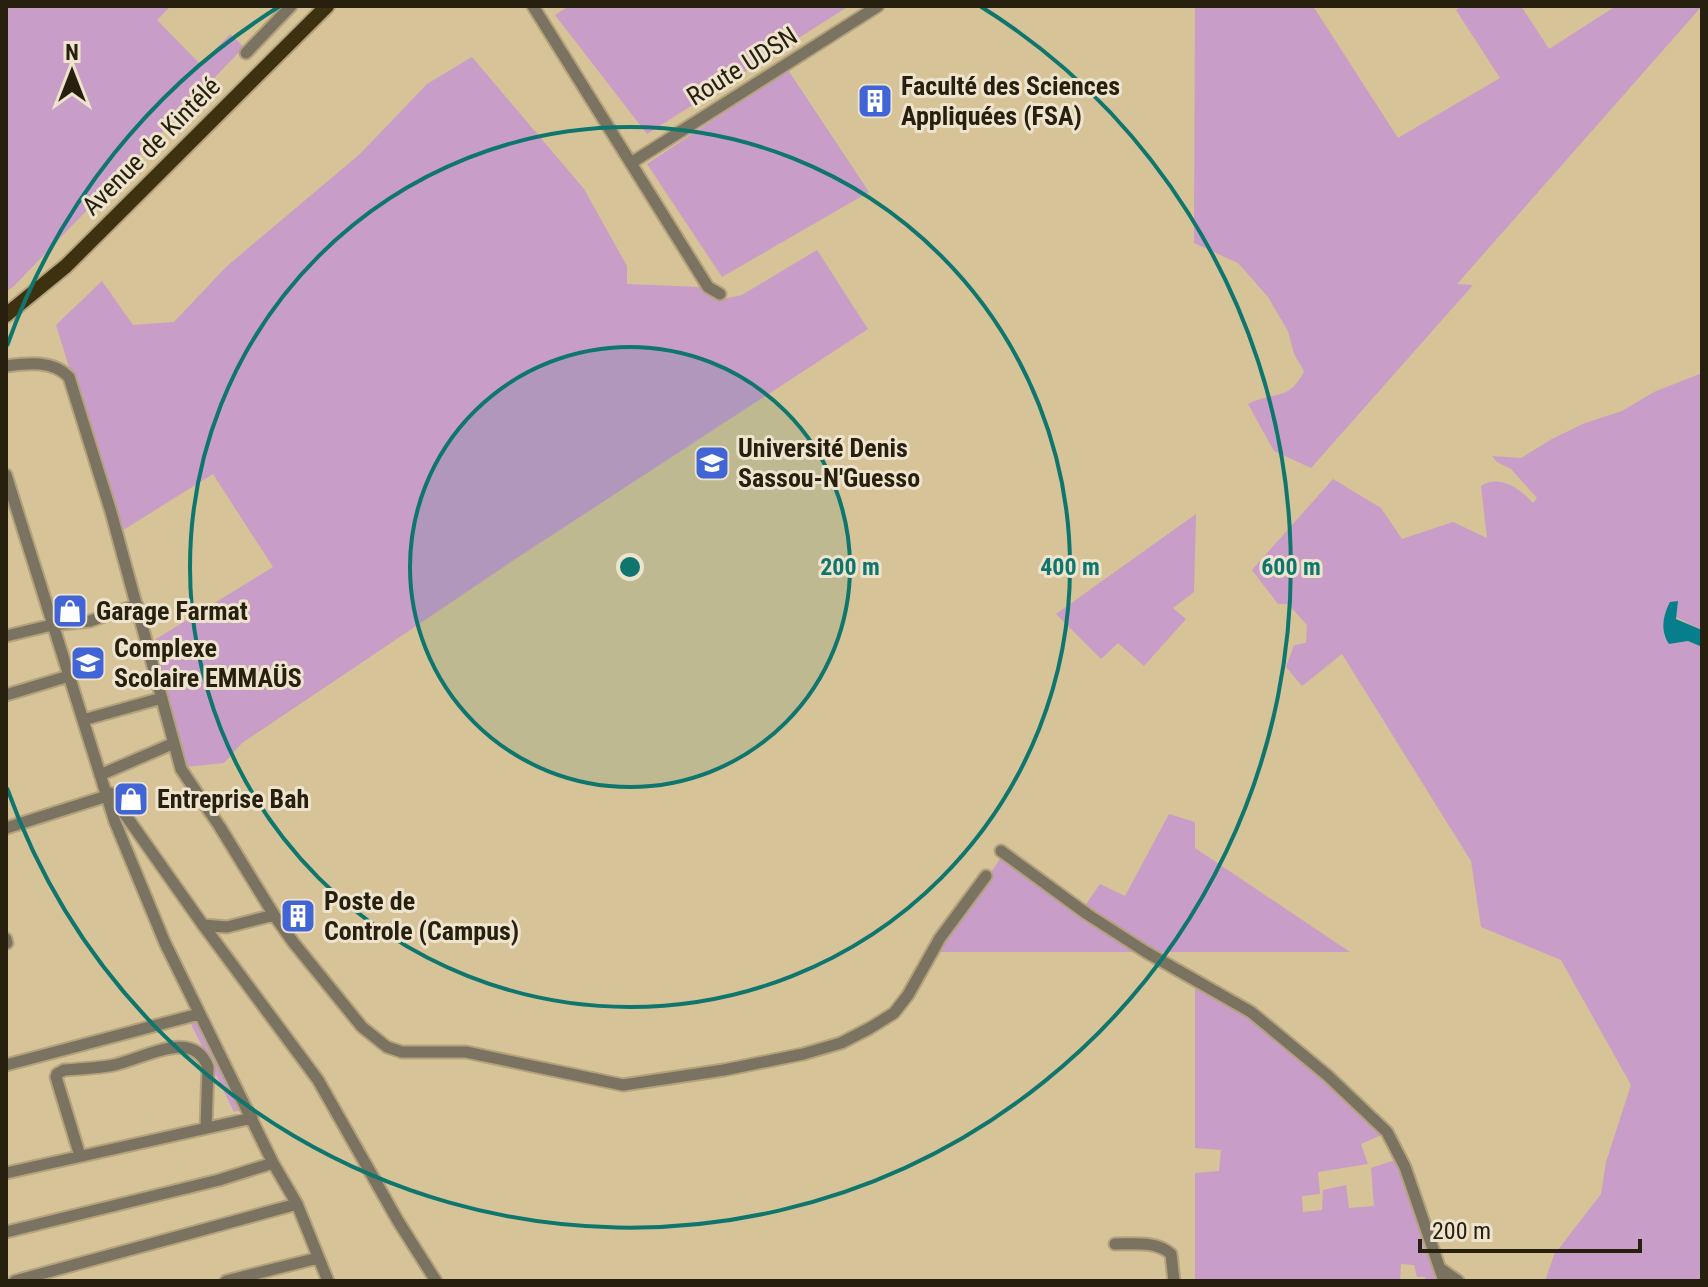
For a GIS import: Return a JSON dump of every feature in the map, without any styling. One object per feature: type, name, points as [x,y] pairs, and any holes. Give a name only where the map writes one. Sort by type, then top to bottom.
[{"type":"main road","name":"Avenue de Kintélé","points":[[6,315],[66,266],[327,6]]},
{"type":"street","points":[[246,53],[291,6]]},
{"type":"street","points":[[533,6],[708,287],[720,294]]},
{"type":"street","name":"Route UDSN","points":[[631,163],[878,6]]},
{"type":"street","points":[[6,366],[44,364],[61,368],[69,377],[137,605],[181,769],[293,942],[362,1027],[387,1047],[402,1052],[466,1052],[623,1085],[803,1054],[841,1043],[894,1013],[923,971],[940,938],[986,876]]},
{"type":"street","points":[[6,475],[101,779],[136,878],[199,1014],[273,1163],[297,1204],[328,1281]]},
{"type":"street","points":[[6,636],[52,625],[90,621],[137,605]]},
{"type":"street","points":[[6,695],[69,676]]},
{"type":"street","points":[[83,720],[162,698]]},
{"type":"street","points":[[101,779],[172,744]]},
{"type":"street","points":[[101,779],[203,925],[324,1088],[398,1221],[436,1281]]},
{"type":"street","points":[[6,828],[107,796]]},
{"type":"street","points":[[1001,851],[1087,914],[1146,952],[1251,1012],[1327,1075],[1394,1141],[1442,1275],[1458,1281]]},
{"type":"street","points":[[203,925],[227,927],[274,915]]},
{"type":"street","points":[[6,1065],[199,1014]]},
{"type":"street","points":[[80,1156],[56,1077],[64,1070],[114,1065],[169,1048],[195,1049],[208,1067],[206,1128]]},
{"type":"street","points":[[6,1173],[252,1118]]},
{"type":"street","points":[[6,1232],[219,1180],[273,1163]]},
{"type":"street","points":[[15,1281],[297,1204]]},
{"type":"street","points":[[1115,1244],[1160,1246],[1167,1250],[1171,1254],[1174,1281]]},
{"type":"street","points":[[226,1281],[318,1258]]},
{"type":"shaded area","points":[[6,6],[171,6],[157,20],[201,65],[230,34],[244,47],[6,291]]},
{"type":"shaded area","points":[[569,6],[849,6],[647,134],[555,15]]},
{"type":"shaded area","points":[[1195,6],[1313,6],[1398,138],[1500,78],[1456,10],[1462,6],[1521,6],[1549,49],[1616,6],[1702,6],[1457,284],[1473,285],[1311,468],[1274,451],[1248,404],[1286,392],[1299,381],[1304,371],[1294,354],[1288,331],[1268,297],[1238,263],[1194,243]]},
{"type":"shaded area","points":[[472,57],[584,189],[627,266],[627,284],[701,287],[719,300],[742,295],[817,250],[868,329],[523,554],[242,743],[224,763],[185,767],[148,644],[273,567],[213,474],[120,532],[56,325],[102,281],[133,325],[174,322],[227,266],[360,154],[427,84]]},
{"type":"shaded area","points":[[788,70],[869,192],[722,277],[647,164]]},
{"type":"shaded area","points":[[1702,373],[1702,630],[1665,612],[1664,636],[1669,644],[1688,641],[1702,647],[1702,1281],[1545,1281],[1554,1255],[1601,1194],[1606,1162],[1631,1085],[1561,960],[1481,927],[1471,861],[1342,654],[1302,686],[1286,667],[1294,645],[1306,643],[1307,625],[1288,604],[1278,604],[1252,570],[1333,479],[1381,508],[1402,539],[1453,522],[1487,538],[1481,486],[1502,482],[1516,488],[1533,503],[1537,498],[1511,469],[1492,456],[1521,458],[1585,423],[1622,411],[1654,392]]},
{"type":"shaded area","points":[[1196,514],[1194,592],[1173,608],[1186,619],[1144,666],[1118,643],[1101,659],[1056,614]]},
{"type":"shaded area","points":[[1169,814],[1195,822],[1195,848],[1350,952],[1152,952],[1084,907],[1100,884],[1125,896]]},
{"type":"shaded area","points":[[1002,856],[1142,952],[937,952]]},
{"type":"shaded area","points":[[1195,983],[1271,1031],[1384,1134],[1361,1144],[1368,1164],[1318,1172],[1320,1194],[1302,1196],[1303,1212],[1322,1210],[1323,1190],[1346,1185],[1349,1208],[1374,1206],[1371,1168],[1398,1159],[1441,1281],[1426,1281],[1425,1277],[1417,1277],[1414,1265],[1401,1264],[1400,1281],[1195,1281],[1195,1173],[1219,1171],[1221,1150],[1195,1148]]},
{"type":"shaded area","points":[[198,1020],[244,1109],[234,1112],[190,1022]]},
{"type":"water","points":[[1678,601],[1676,619],[1702,630],[1702,647],[1688,641],[1669,644],[1666,639],[1666,612],[1670,602]]},
{"type":"place","name":"Faculté des Sciences Appliquées (FSA)","points":[[875,101]]},
{"type":"place","name":"Université Denis Sassou-N'Guesso","points":[[712,463]]},
{"type":"place","name":"Garage Farmat","points":[[70,611]]},
{"type":"place","name":"Complexe Scolaire EMMAÜS","points":[[88,663]]},
{"type":"place","name":"Entreprise Bah","points":[[131,799]]},
{"type":"place","name":"Poste de Controle (Campus)","points":[[298,916]]}]
